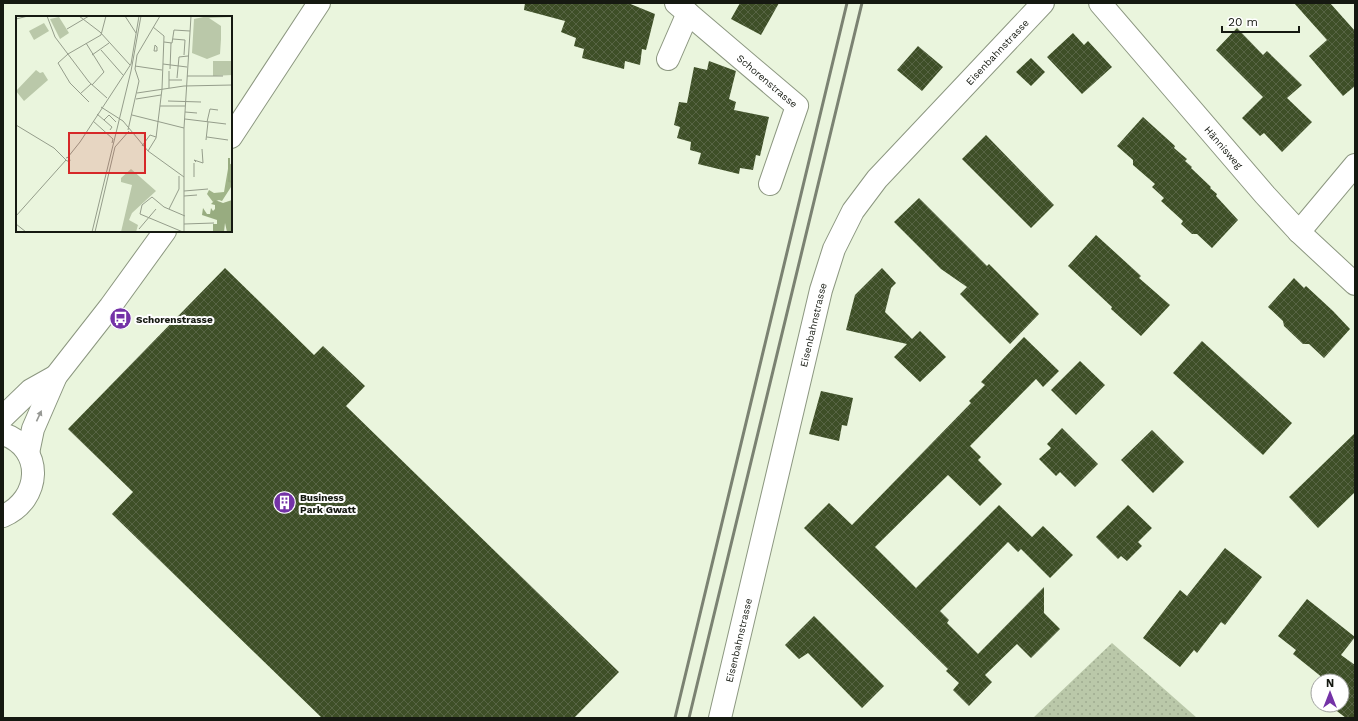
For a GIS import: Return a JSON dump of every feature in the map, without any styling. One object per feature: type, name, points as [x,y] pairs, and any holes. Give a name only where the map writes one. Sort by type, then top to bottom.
[{"type":"street","points":[[232,134],[319,3]]},
{"type":"street","name":"Eisenbahnstrasse","points":[[720,718],[819,298],[834,249],[853,211],[876,179],[1043,3]]},
{"type":"street","name":"Hännisweg","points":[[1100,3],[1246,173],[1300,232],[1355,284]]},
{"type":"street","points":[[668,59],[682,8]]},
{"type":"street","name":"Schorenstrasse","points":[[682,8],[797,106],[770,184]]},
{"type":"street","points":[[1300,232],[1355,165]]},
{"type":"street","points":[[28,453],[34,429],[56,376],[110,307],[164,232]]},
{"type":"street","points":[[3,417],[31,390],[56,376]]},
{"type":"street","points":[[3,434],[14,439],[28,453],[33,469],[31,489],[25,500],[16,509],[3,516]]},
{"type":"green space","points":[[1112,643],[1197,718],[1033,718]]},
{"type":"building","points":[[525,3],[628,3],[655,14],[646,50],[642,49],[640,65],[625,61],[624,69],[582,58],[584,49],[574,46],[576,38],[561,32],[565,21],[524,10]]},
{"type":"building","points":[[740,3],[779,3],[761,35],[731,19]]},
{"type":"building","points":[[1294,3],[1330,3],[1355,31],[1355,86],[1343,96],[1309,56],[1327,40]]},
{"type":"building","points":[[1237,28],[1263,55],[1267,51],[1302,85],[1287,98],[1312,122],[1282,152],[1264,133],[1260,136],[1242,118],[1263,97],[1216,50]]},
{"type":"building","points":[[1073,33],[1084,45],[1088,41],[1112,67],[1082,94],[1047,57]]},
{"type":"building","points":[[918,46],[943,67],[922,91],[897,70]]},
{"type":"building","points":[[1031,58],[1045,72],[1031,86],[1016,72]]},
{"type":"building","points":[[709,61],[736,71],[729,99],[736,102],[734,110],[769,117],[760,156],[756,155],[753,170],[740,168],[739,174],[698,164],[701,153],[690,150],[691,142],[677,138],[680,127],[674,125],[679,102],[687,103],[694,67],[707,70]]},
{"type":"building","points":[[1143,117],[1187,159],[1185,161],[1211,187],[1210,188],[1217,194],[1216,196],[1238,220],[1212,248],[1197,234],[1192,234],[1181,224],[1183,221],[1161,201],[1164,198],[1152,187],[1155,184],[1133,165],[1133,160],[1117,146]]},
{"type":"building","points":[[986,135],[1054,205],[1031,228],[962,159]]},
{"type":"building","points":[[919,198],[987,266],[989,264],[1039,314],[1010,344],[960,294],[967,287],[941,269],[894,222]]},
{"type":"building","points":[[1096,235],[1141,276],[1139,278],[1170,305],[1141,336],[1111,309],[1112,307],[1068,266]]},
{"type":"building","name":"Business Park Gwatt","points":[[225,268],[314,355],[323,346],[365,386],[346,406],[619,672],[574,718],[322,718],[112,514],[133,492],[68,429]]},
{"type":"building","points":[[882,268],[896,283],[891,288],[885,312],[912,339],[920,331],[946,357],[920,382],[894,357],[907,344],[846,330],[855,295]]},
{"type":"building","points":[[1294,278],[1304,288],[1306,286],[1350,329],[1324,358],[1309,344],[1303,344],[1284,326],[1283,321],[1268,307]]},
{"type":"building","points":[[1024,337],[1059,371],[1043,387],[1036,379],[970,446],[981,457],[978,460],[1002,484],[980,506],[948,475],[875,547],[916,588],[999,505],[1032,537],[1043,526],[1073,555],[1050,578],[1021,549],[1018,552],[1008,542],[940,611],[949,620],[947,623],[978,654],[1044,587],[1044,613],[1060,629],[1031,658],[1017,644],[985,675],[992,682],[969,706],[953,690],[959,683],[946,671],[948,669],[804,528],[829,503],[852,525],[971,403],[969,401],[985,385],[981,382]]},
{"type":"building","points":[[1202,341],[1292,423],[1263,455],[1173,373]]},
{"type":"building","points":[[1080,361],[1105,385],[1076,415],[1051,390]]},
{"type":"building","points":[[821,391],[853,398],[847,426],[842,425],[839,441],[809,434]]},
{"type":"building","points":[[1062,428],[1098,464],[1075,487],[1060,472],[1056,476],[1039,459],[1051,448],[1047,444]]},
{"type":"building","points":[[1152,430],[1184,462],[1153,493],[1121,460]]},
{"type":"building","points":[[1355,433],[1355,492],[1318,528],[1289,497]]},
{"type":"building","points":[[1128,505],[1152,528],[1138,542],[1142,546],[1127,561],[1121,556],[1118,559],[1096,537]]},
{"type":"building","points":[[1225,548],[1262,577],[1225,625],[1221,622],[1197,653],[1194,650],[1180,667],[1143,638],[1180,590],[1187,596]]},
{"type":"building","points":[[1307,599],[1355,637],[1341,655],[1355,665],[1355,718],[1346,718],[1339,713],[1350,713],[1350,673],[1317,673],[1293,654],[1296,650],[1278,636]]},
{"type":"building","points":[[814,616],[884,686],[862,708],[808,653],[799,659],[785,645]]},
{"type":"railway","points":[[675,718],[847,3]]},
{"type":"railway","points":[[689,718],[862,3]]},
{"type":"place","name":"Schorenstrasse","points":[[121,319]]},
{"type":"place","name":"Business Park Gwatt","points":[[284,503]]}]
